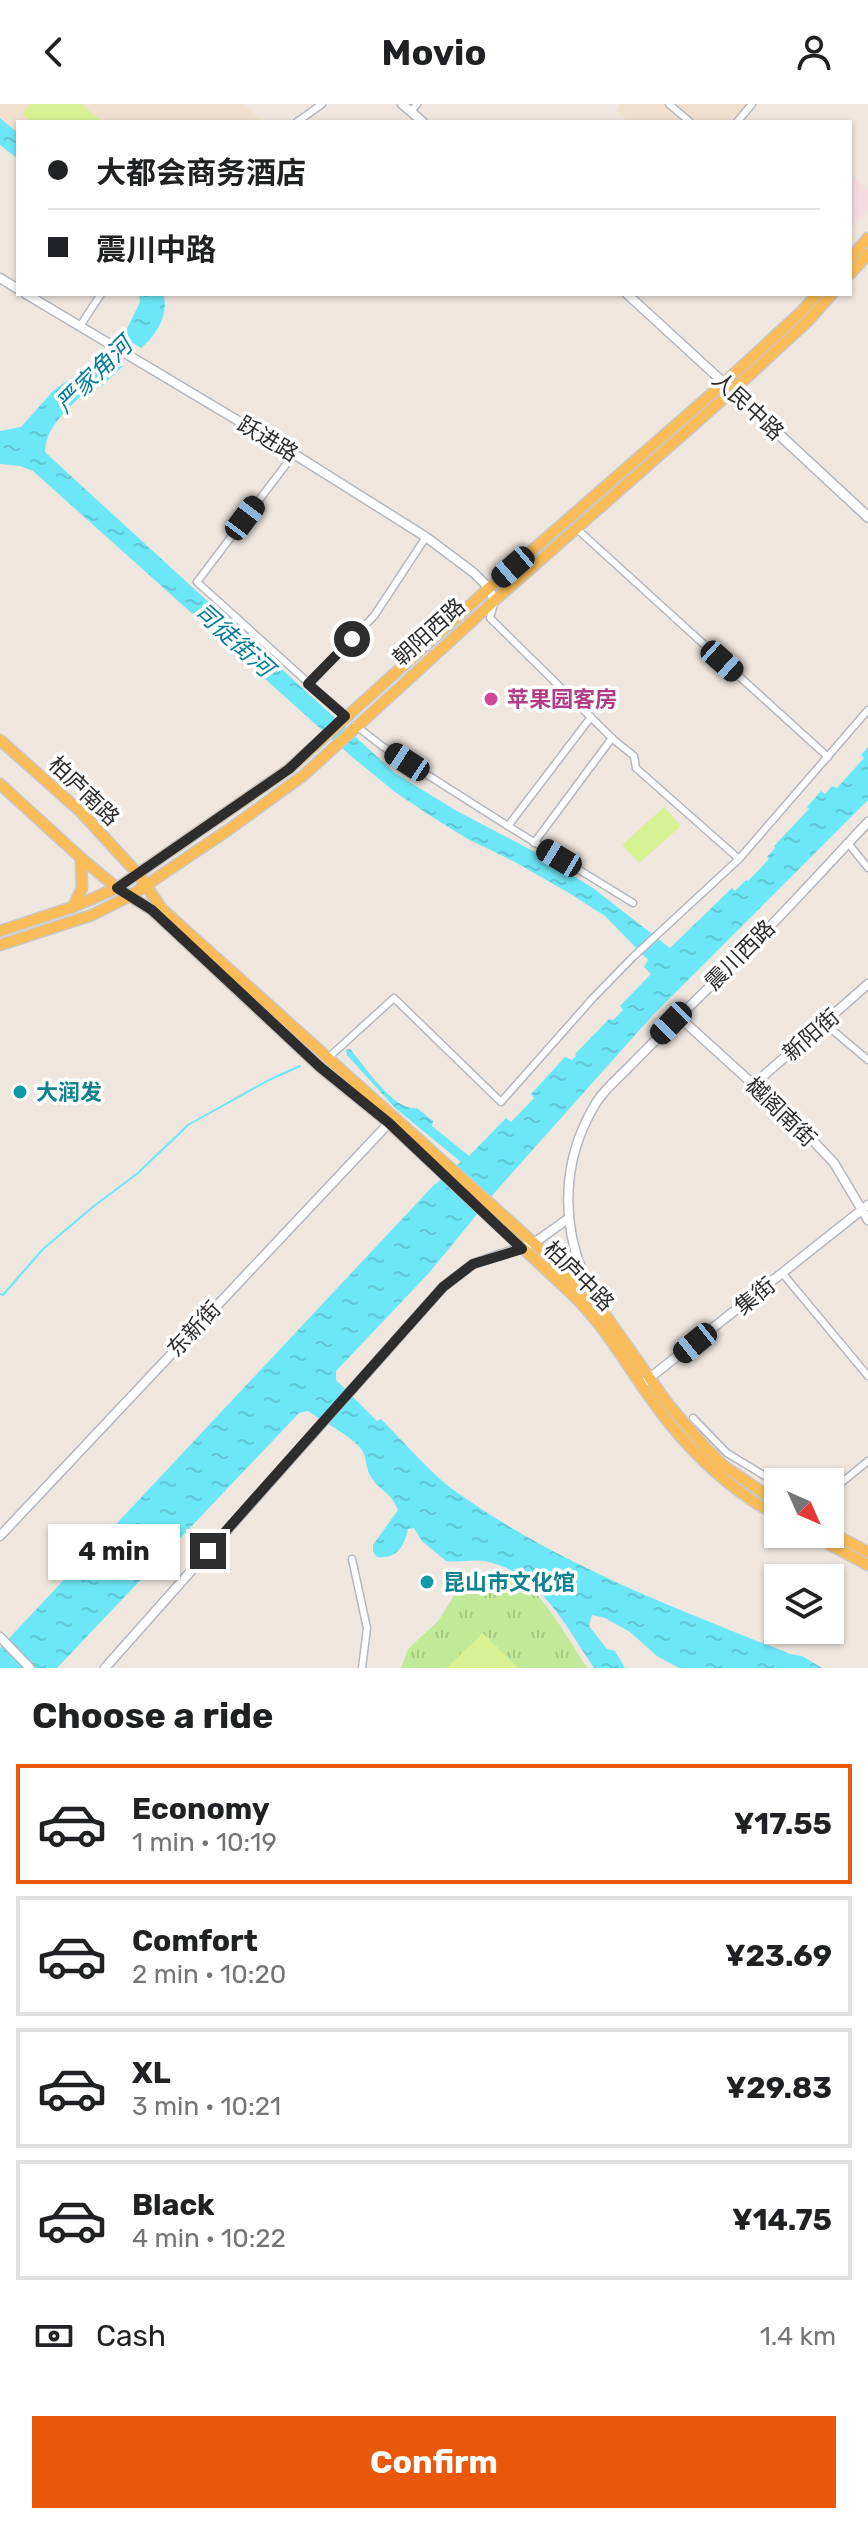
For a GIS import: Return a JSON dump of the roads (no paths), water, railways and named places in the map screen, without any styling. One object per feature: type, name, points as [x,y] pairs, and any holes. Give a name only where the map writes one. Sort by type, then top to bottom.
[{"type":"main road","points":[[852,256],[868,238]]},
{"type":"main road","points":[[852,272],[868,254]]},
{"type":"main road","name":"朝阳西路","points":[[0,945],[92,915],[130,896],[304,775],[577,529],[728,387],[815,296]]},
{"type":"main road","name":"朝阳西路","points":[[0,931],[73,907],[117,888],[289,769],[489,588],[808,321],[830,296]]},
{"type":"main road","name":"人民中路","points":[[728,387],[868,517]]},
{"type":"main road","name":"柏庐南路","points":[[0,740],[81,812],[138,874]]},
{"type":"main road","points":[[0,784],[117,888]]},
{"type":"main road","points":[[73,907],[82,888],[81,858]]},
{"type":"main road","name":"柏庐中路","points":[[138,874],[162,909],[506,1227],[522,1249],[589,1311],[724,1466],[764,1493]]},
{"type":"main road","name":"柏庐中路","points":[[117,888],[152,910],[320,1067],[433,1159]]},
{"type":"main road","name":"柏庐中路","points":[[506,1227],[534,1243],[601,1309],[647,1381],[670,1424],[720,1478],[764,1508]]},
{"type":"main road","points":[[844,1539],[868,1552]]},
{"type":"main road","points":[[836,1548],[868,1565]]},
{"type":"street","points":[[300,120],[322,104]]},
{"type":"street","points":[[402,104],[414,108]]},
{"type":"street","points":[[669,104],[688,120]]},
{"type":"street","points":[[739,120],[752,104]]},
{"type":"street","name":"跃进路","points":[[29,296],[426,537],[474,573],[489,588],[494,601]]},
{"type":"street","points":[[80,326],[100,296]]},
{"type":"street","name":"人民中路","points":[[629,296],[728,387]]},
{"type":"street","points":[[294,454],[197,582],[343,718]]},
{"type":"street","points":[[577,529],[828,757]]},
{"type":"street","points":[[308,684],[374,616],[426,537]]},
{"type":"street","points":[[494,601],[490,618],[634,756],[636,768],[739,859]]},
{"type":"street","points":[[327,1059],[394,998],[501,1102],[633,957],[739,859],[868,710]]},
{"type":"street","points":[[508,826],[591,717]]},
{"type":"street","points":[[353,728],[633,903]]},
{"type":"street","points":[[534,843],[612,738]]},
{"type":"street","name":"震川西路","points":[[601,1309],[586,1282],[569,1218],[567,1180],[575,1146],[597,1100],[678,1016],[732,966],[868,822]]},
{"type":"street","points":[[848,843],[868,868]]},
{"type":"street","name":"新阳街","points":[[753,1085],[868,984]]},
{"type":"street","name":"樾阁南街","points":[[678,1016],[798,1125],[834,1163],[864,1208],[868,1220]]},
{"type":"street","points":[[824,1023],[868,1060]]},
{"type":"street","name":"东新街","points":[[0,1536],[389,1123]]},
{"type":"street","name":"集街","points":[[647,1381],[864,1208]]},
{"type":"street","points":[[105,1668],[443,1287],[473,1264],[522,1249],[569,1218]]},
{"type":"street","points":[[783,1274],[868,1376]]},
{"type":"street","points":[[693,1418],[727,1453],[764,1475]]},
{"type":"street","points":[[844,1481],[868,1461]]},
{"type":"street","points":[[352,1559],[367,1628],[362,1668]]},
{"type":"street","points":[[0,1637],[30,1668]]},
{"type":"water","points":[[0,118],[16,131],[16,157],[0,145]]},
{"type":"water","points":[[139,296],[164,296],[165,301],[160,324],[141,348],[123,337],[140,302]]},
{"type":"water","points":[[105,356],[123,366],[102,386],[91,374],[91,367]]},
{"type":"water","name":"司徒街河","points":[[78,373],[89,388],[55,424],[46,442],[45,452],[395,773],[593,888],[670,948],[732,888],[735,891],[748,881],[769,859],[767,857],[774,846],[809,809],[807,807],[821,791],[825,794],[832,786],[837,788],[864,758],[861,755],[868,747],[868,800],[652,1016],[496,1191],[429,1273],[336,1371],[336,1380],[377,1421],[381,1419],[446,1484],[494,1517],[575,1563],[618,1583],[764,1644],[802,1656],[822,1668],[679,1668],[657,1656],[630,1632],[605,1618],[592,1615],[589,1626],[607,1649],[615,1651],[625,1668],[594,1668],[549,1602],[520,1576],[503,1566],[484,1561],[446,1561],[422,1541],[414,1528],[408,1529],[402,1546],[395,1554],[377,1557],[373,1545],[398,1510],[371,1477],[359,1447],[308,1411],[299,1413],[57,1668],[0,1668],[0,1648],[432,1187],[461,1162],[394,1107],[347,1055],[346,1050],[350,1049],[389,1095],[399,1103],[417,1108],[433,1121],[432,1126],[469,1156],[506,1118],[511,1122],[534,1098],[531,1094],[565,1057],[572,1060],[609,1019],[613,1020],[623,1010],[620,1006],[651,974],[644,967],[648,960],[605,916],[515,862],[466,838],[395,792],[33,471],[0,464],[0,431],[21,427],[53,391]]},
{"type":"waterway","name":"严家角河","points":[[108,364],[135,335]]},
{"type":"waterway","name":"严家角河","points":[[80,393],[100,373]]},
{"type":"waterway","points":[[0,1294],[3,1295],[43,1249],[138,1173],[188,1125],[300,1066]]},
{"type":"place","name":"苹果园客房","points":[[491,699]]},
{"type":"place","name":"大润发","points":[[20,1092]]},
{"type":"place","name":"昆山市文化馆","points":[[427,1582]]}]
